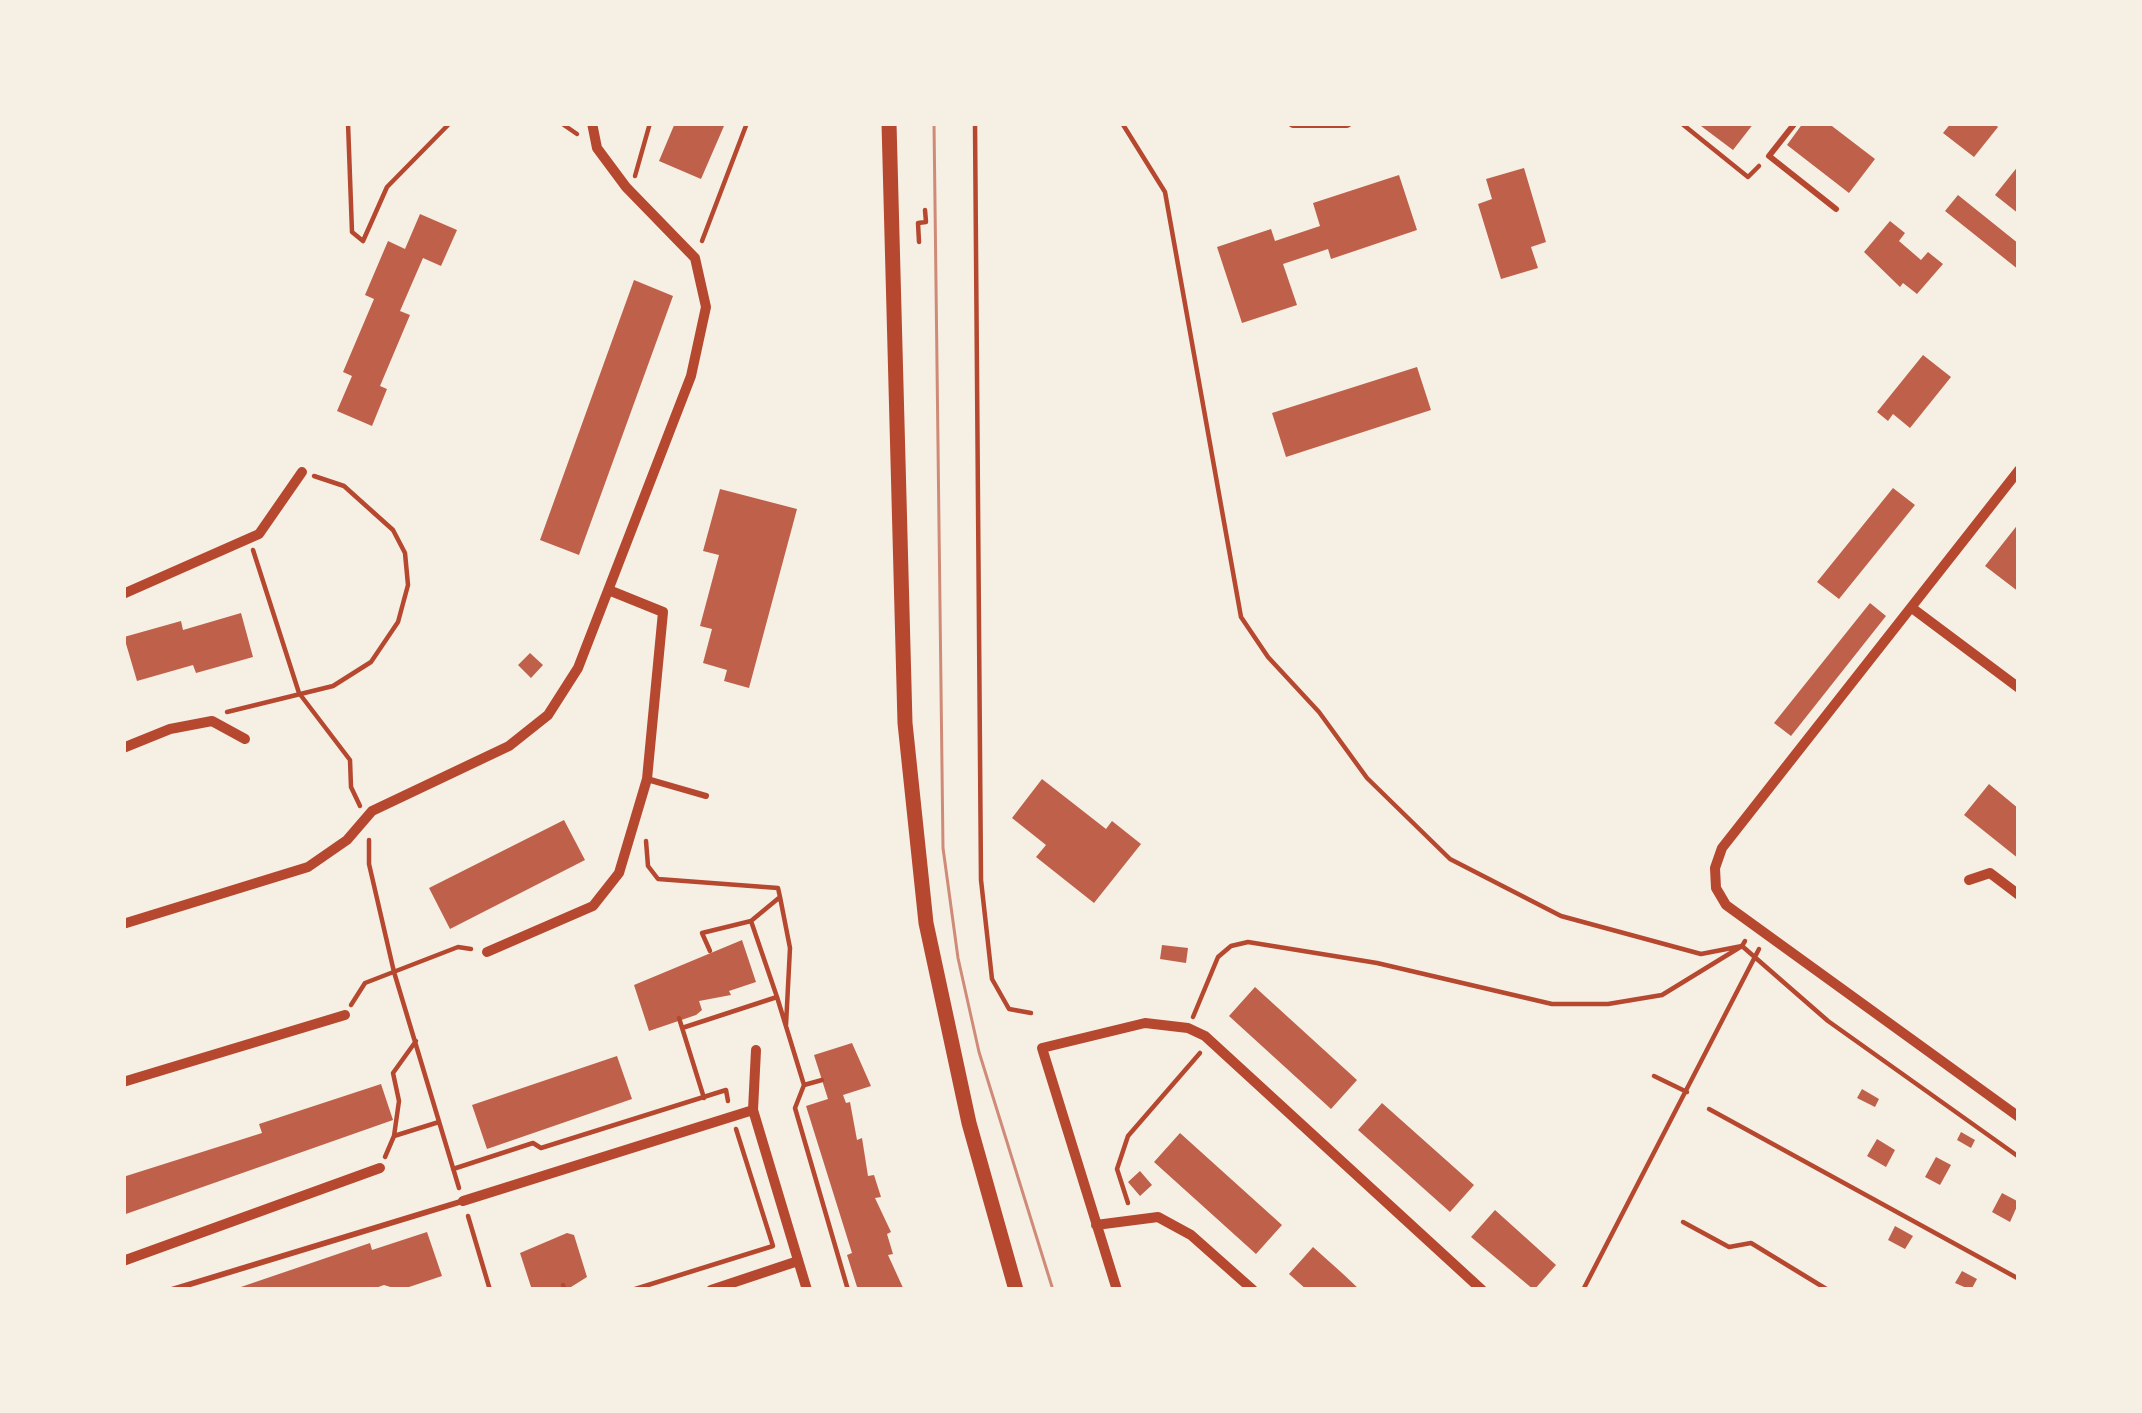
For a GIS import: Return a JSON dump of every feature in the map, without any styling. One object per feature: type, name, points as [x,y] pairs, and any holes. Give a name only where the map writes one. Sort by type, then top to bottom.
[{"type":"main road","points":[[889,123],[905,723],[926,923],[969,1123],[1016,1290]]},
{"type":"street","points":[[123,924],[308,867],[372,811],[509,746],[548,715],[578,668],[691,376],[706,307],[695,258],[626,187],[597,148],[592,123]]},
{"type":"street","points":[[1293,123],[1347,123]]},
{"type":"street","points":[[2019,470],[1722,848],[1716,888],[1726,905],[2019,1117]]},
{"type":"street","points":[[123,594],[260,535],[302,472]]},
{"type":"street","points":[[487,952],[593,906],[619,873],[647,779],[663,612],[611,591]]},
{"type":"street","points":[[1912,608],[2019,688]]},
{"type":"street","points":[[123,748],[170,729],[212,721],[245,739]]},
{"type":"street","points":[[1969,880],[1990,873],[2019,895]]},
{"type":"street","points":[[123,1082],[345,1015]]},
{"type":"street","points":[[1118,1290],[1042,1048],[1145,1023],[1188,1028],[1211,1041],[1481,1290]]},
{"type":"street","points":[[756,1050],[753,1111],[807,1290]]},
{"type":"street","points":[[464,1201],[753,1111]]},
{"type":"street","points":[[123,1261],[380,1168]]},
{"type":"street","points":[[1096,1225],[1158,1217],[1191,1235],[1253,1290]]},
{"type":"street","points":[[711,1290],[798,1261]]},
{"type":"lane","points":[[1795,123],[1769,156],[1836,209]]},
{"type":"lane","points":[[647,779],[706,796]]},
{"type":"lane","points":[[171,1290],[464,1201]]},
{"type":"path","points":[[348,123],[352,232],[363,241],[387,188],[450,123]]},
{"type":"path","points":[[634,178],[650,123]]},
{"type":"path","points":[[695,258],[747,123]]},
{"type":"path","points":[[975,123],[981,880],[992,979],[1009,1009],[1031,1013]]},
{"type":"path","points":[[1122,123],[1165,192],[1241,617],[1268,657],[1319,712],[1367,778],[1450,859],[1561,916],[1701,954],[1742,946]]},
{"type":"path","points":[[1681,123],[1748,177]]},
{"type":"path","points":[[919,242],[918,223],[926,223],[926,210]]},
{"type":"path","points":[[212,721],[237,706],[333,686],[371,662],[398,622],[408,585],[405,553],[393,530],[344,486],[302,472]]},
{"type":"path","points":[[249,539],[299,693],[350,760],[351,787],[365,820],[369,864],[394,972],[490,1290]]},
{"type":"path","points":[[647,829],[645,855],[658,879],[778,888],[790,948],[786,1025]]},
{"type":"path","points":[[710,951],[702,934],[751,921],[780,897]]},
{"type":"path","points":[[751,921],[804,1085],[795,1108],[848,1290]]},
{"type":"path","points":[[1188,1028],[1218,958],[1231,946],[1248,942],[1570,1004],[1662,995],[1742,946],[1756,926]]},
{"type":"path","points":[[1583,1290],[1769,936]]},
{"type":"path","points":[[1742,946],[1828,1022],[2019,1157]]},
{"type":"path","points":[[345,1015],[365,983],[458,947],[487,952]]},
{"type":"path","points":[[682,1028],[777,997]]},
{"type":"path","points":[[679,1018],[704,1098]]},
{"type":"path","points":[[380,1168],[394,1136],[399,1101],[393,1073],[416,1041]]},
{"type":"path","points":[[1134,1220],[1117,1169],[1128,1136],[1211,1041]]},
{"type":"path","points":[[1654,1076],[1687,1092]]},
{"type":"path","points":[[804,1085],[822,1080]]},
{"type":"path","points":[[453,1169],[726,1090],[773,1246],[632,1290]]},
{"type":"path","points":[[1708,1108],[2019,1279]]},
{"type":"path","points":[[394,1136],[439,1122]]},
{"type":"path","points":[[1683,1222],[1730,1247],[1751,1243],[1828,1290]]},
{"type":"building","points":[[675,123],[724,126],[701,179],[659,161]]},
{"type":"building","points":[[1754,123],[1733,150],[1701,126]]},
{"type":"building","points":[[1803,123],[1828,123],[1875,159],[1849,193],[1787,145]]},
{"type":"building","points":[[1951,123],[1994,123],[1998,127],[1974,157],[1943,133]]},
{"type":"building","points":[[2019,165],[2019,214],[1995,195]]},
{"type":"building","points":[[1524,168],[1546,242],[1531,247],[1538,268],[1501,279],[1478,204],[1492,199],[1486,179]]},
{"type":"building","points":[[1399,175],[1417,230],[1331,259],[1328,249],[1283,264],[1297,305],[1242,323],[1217,247],[1271,229],[1275,241],[1320,226],[1313,203]]},
{"type":"building","points":[[1958,195],[2019,244],[2019,270],[1945,211]]},
{"type":"building","points":[[420,214],[457,230],[441,266],[423,258],[400,311],[410,315],[380,386],[387,389],[372,426],[337,411],[352,376],[343,372],[374,299],[365,295],[388,241],[405,249]]},
{"type":"building","points":[[1890,221],[1905,233],[1899,241],[1921,260],[1928,252],[1943,264],[1917,294],[1903,283],[1900,287],[1864,252]]},
{"type":"building","points":[[634,280],[673,296],[579,555],[540,540]]},
{"type":"building","points":[[1923,355],[1951,377],[1910,428],[1893,414],[1888,421],[1877,412]]},
{"type":"building","points":[[1417,367],[1431,410],[1286,457],[1272,413]]},
{"type":"building","points":[[1893,488],[1915,505],[1839,599],[1817,582]]},
{"type":"building","points":[[720,489],[797,509],[749,688],[724,681],[727,670],[703,663],[712,629],[700,626],[719,555],[703,551]]},
{"type":"building","points":[[2019,523],[2019,592],[1985,566]]},
{"type":"building","points":[[1870,603],[1886,616],[1791,736],[1774,723]]},
{"type":"building","points":[[241,613],[253,657],[196,673],[193,665],[137,681],[124,637],[181,621],[183,630]]},
{"type":"building","points":[[530,653],[543,665],[531,678],[518,665]]},
{"type":"building","points":[[1042,779],[1106,829],[1112,821],[1141,844],[1094,903],[1036,857],[1046,845],[1012,818]]},
{"type":"building","points":[[1989,784],[2019,809],[2019,859],[1964,815]]},
{"type":"building","points":[[564,820],[585,860],[450,929],[429,888]]},
{"type":"building","points":[[742,940],[756,982],[729,991],[731,995],[699,1001],[702,1010],[696,1015],[649,1031],[634,985]]},
{"type":"building","points":[[1162,945],[1188,948],[1186,963],[1160,959]]},
{"type":"building","points":[[1255,987],[1357,1080],[1331,1109],[1229,1016]]},
{"type":"building","points":[[852,1043],[871,1086],[843,1095],[850,1102],[857,1140],[862,1138],[868,1176],[874,1175],[881,1197],[875,1198],[891,1232],[887,1234],[893,1254],[888,1255],[904,1290],[858,1290],[847,1255],[852,1253],[806,1106],[828,1099],[814,1055]]},
{"type":"building","points":[[617,1056],[632,1099],[487,1149],[472,1105]]},
{"type":"building","points":[[381,1084],[393,1120],[123,1215],[123,1177],[262,1133],[259,1124]]},
{"type":"building","points":[[1862,1089],[1879,1099],[1875,1107],[1857,1098]]},
{"type":"building","points":[[1382,1103],[1474,1185],[1450,1212],[1358,1130]]},
{"type":"building","points":[[1961,1132],[1975,1140],[1971,1148],[1957,1140]]},
{"type":"building","points":[[1180,1133],[1282,1225],[1256,1254],[1154,1162]]},
{"type":"building","points":[[1877,1139],[1895,1150],[1886,1167],[1867,1156]]},
{"type":"building","points":[[1936,1157],[1951,1165],[1940,1185],[1925,1177]]},
{"type":"building","points":[[1140,1171],[1152,1185],[1140,1196],[1128,1182]]},
{"type":"building","points":[[2002,1193],[2019,1202],[2010,1222],[1992,1212]]},
{"type":"building","points":[[1495,1210],[1556,1265],[1534,1290],[1471,1237]]},
{"type":"building","points":[[1895,1226],[1913,1236],[1905,1249],[1888,1240]]},
{"type":"building","points":[[427,1232],[442,1276],[400,1290],[384,1285],[370,1290],[232,1290],[370,1243],[372,1250]]},
{"type":"building","points":[[567,1233],[574,1235],[587,1277],[571,1287],[532,1290],[520,1253]]},
{"type":"building","points":[[1313,1247],[1360,1290],[1307,1290],[1289,1274]]},
{"type":"building","points":[[1962,1271],[1977,1279],[1971,1290],[1955,1283]]},
{"type":"tram line","points":[[934,123],[943,848],[958,958],[979,1052],[1053,1290]]}]
